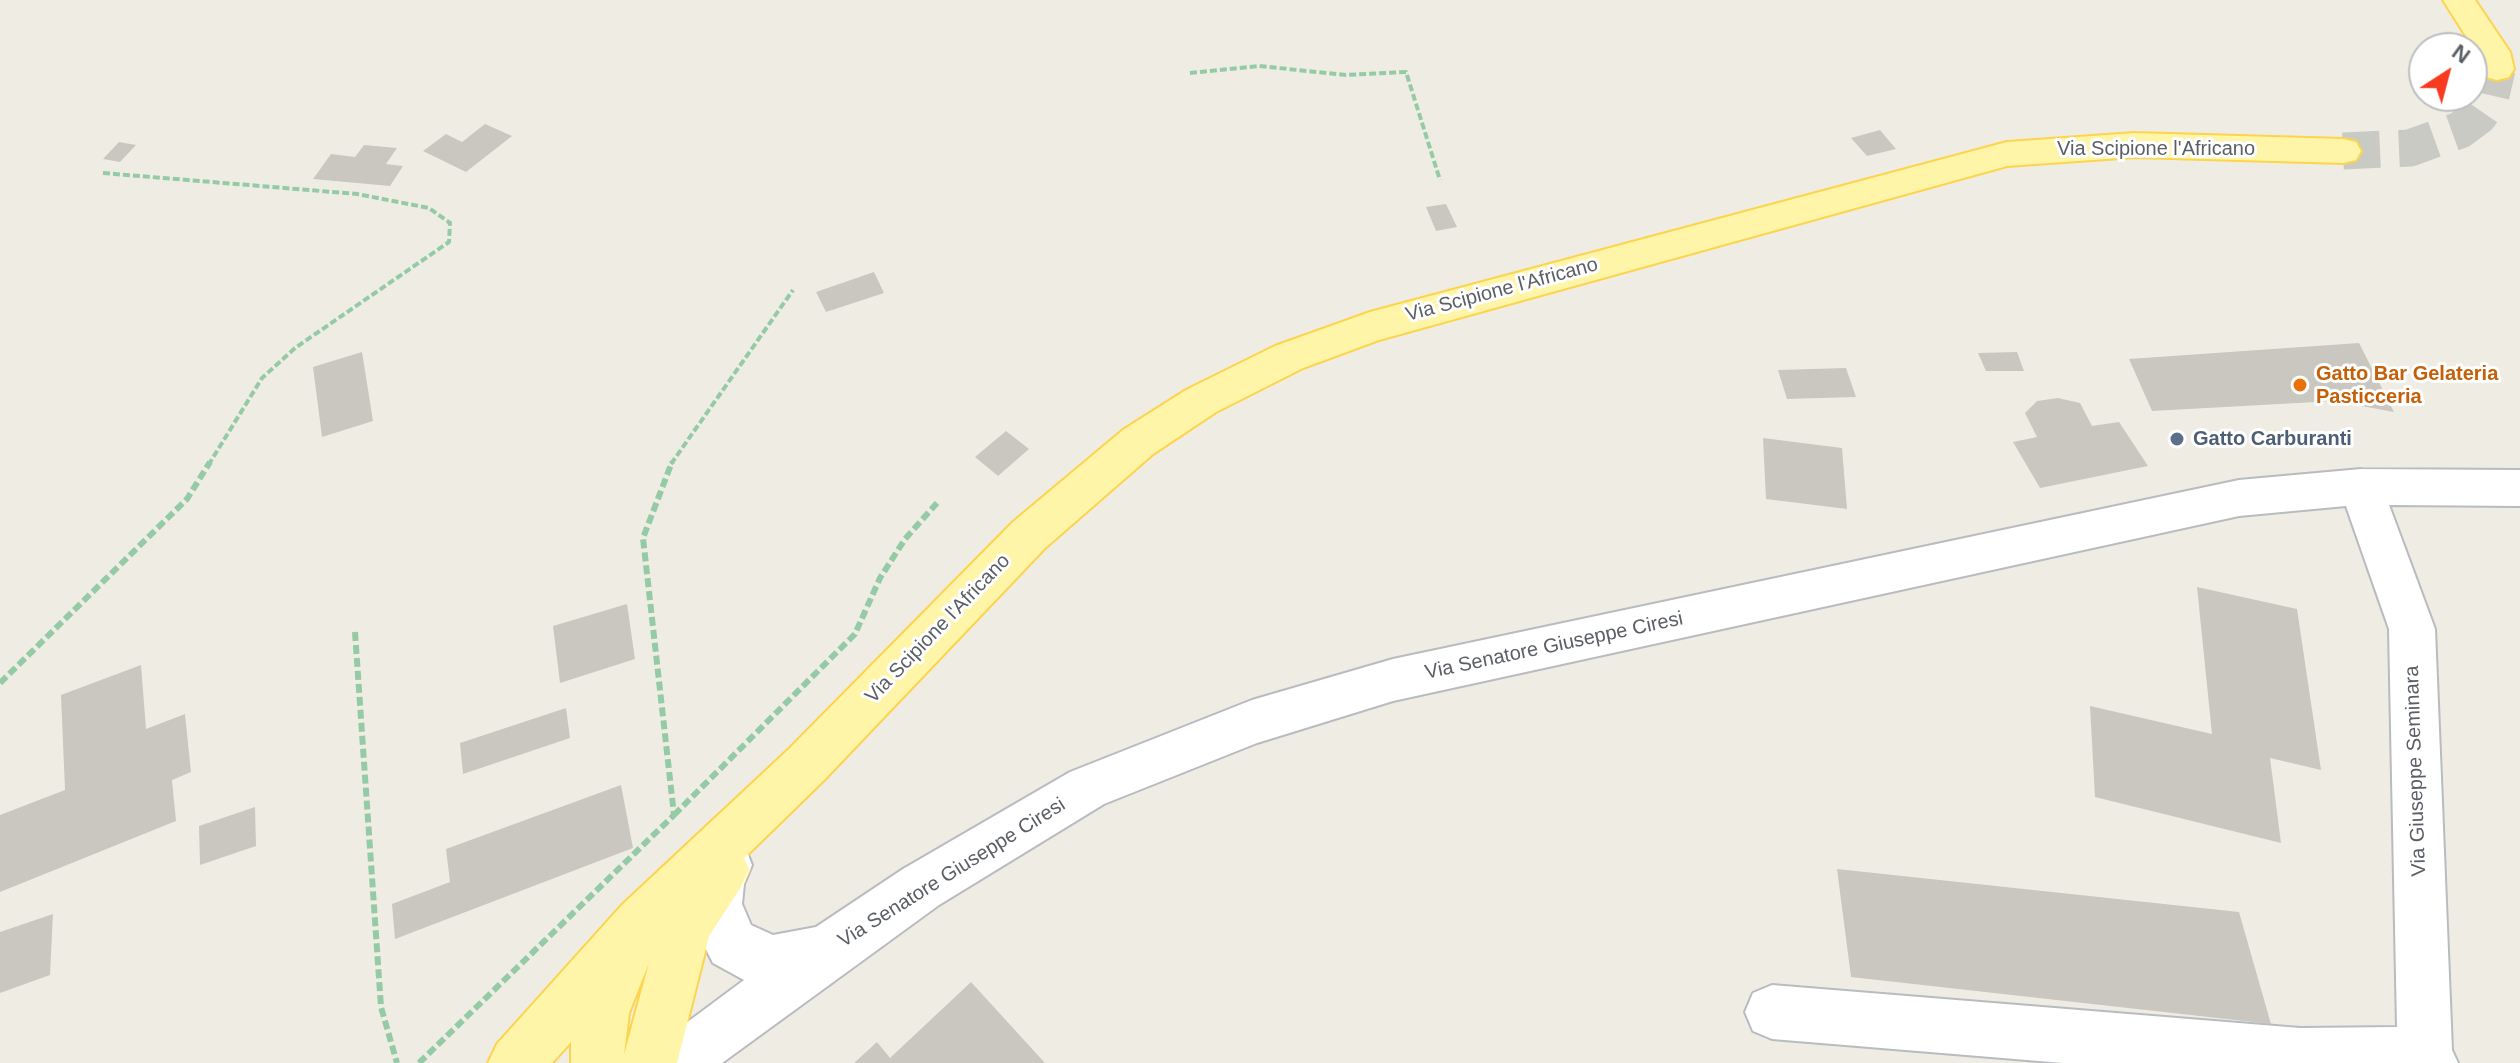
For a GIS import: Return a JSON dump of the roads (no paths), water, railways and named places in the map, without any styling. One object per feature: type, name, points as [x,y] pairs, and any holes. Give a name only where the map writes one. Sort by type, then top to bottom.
[{"type":"main road","points":[[2459,0],[2487,40],[2497,69]]},
{"type":"main road","name":"Via Scipione l'Africano","points":[[807,764],[1029,535],[1082,487],[1138,442],[1201,401],[1289,357],[1385,322],[2007,154],[2135,145],[2343,151]]},
{"type":"main road","points":[[649,1063],[683,936],[695,907],[807,764]]},
{"type":"main road","points":[[516,1063],[640,923],[807,764]]},
{"type":"main road","points":[[599,1063],[596,1056],[602,1013],[640,923]]},
{"type":"street","name":"Via Senatore Giuseppe Ciresi","points":[[677,1063],[827,951],[921,887],[1087,788],[1252,722],[1393,680],[2239,498],[2361,487],[2520,488]]},
{"type":"street","name":"Via Giuseppe Seminara","points":[[2361,487],[2412,629],[2427,1058]]},
{"type":"street","points":[[732,856],[719,880],[716,904],[720,926],[732,944],[751,956],[773,961],[827,951]]},
{"type":"street","points":[[1772,1012],[2300,1055],[2427,1058]]},
{"type":"tunnel","points":[[2343,151],[2410,148],[2460,130],[2479,116],[2490,100],[2497,69]]},
{"type":"place","name":"Gatto Bar Gelateria Pasticceria","points":[[2300,385]]},
{"type":"place","name":"Gatto Carburanti","points":[[2177,439]]}]
